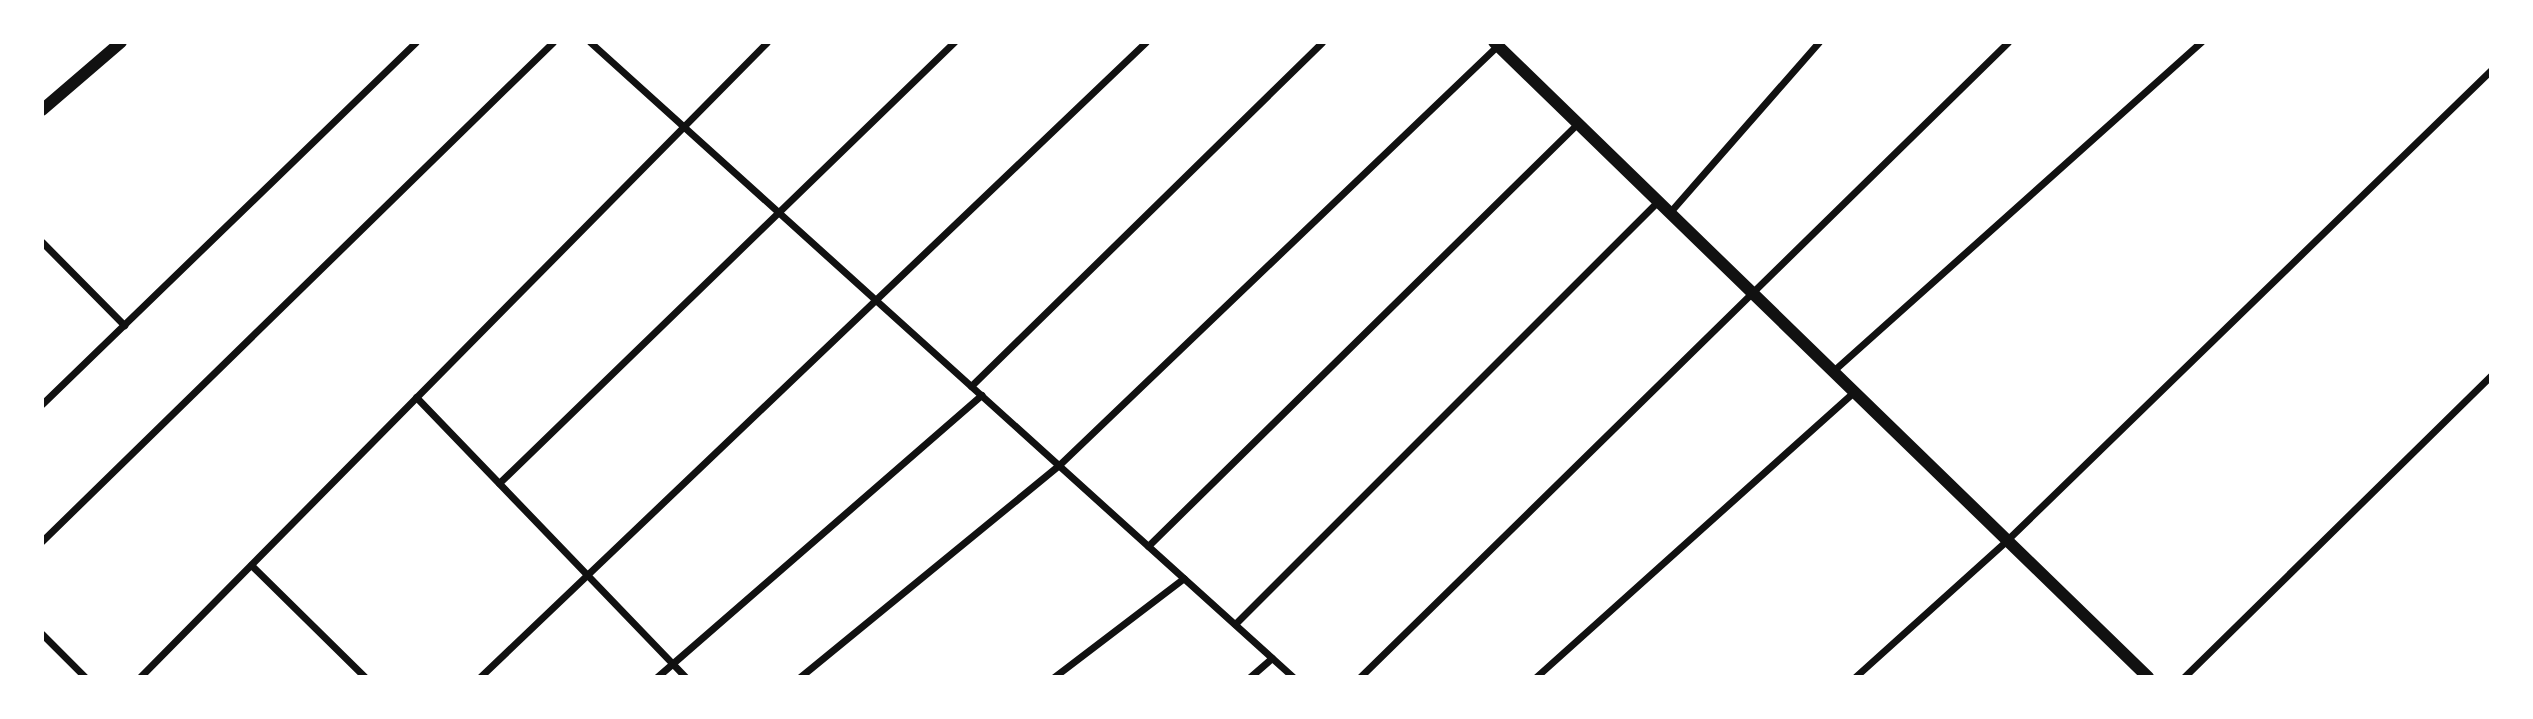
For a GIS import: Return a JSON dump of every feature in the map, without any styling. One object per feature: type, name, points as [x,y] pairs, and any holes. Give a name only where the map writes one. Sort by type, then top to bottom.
[{"type":"street","points":[[42,110],[121,42]]},
{"type":"street","points":[[42,404],[416,42]]},
{"type":"street","points":[[42,541],[553,42]]},
{"type":"street","points":[[590,42],[1293,677]]},
{"type":"street","points":[[140,677],[767,42]]},
{"type":"street","points":[[499,483],[954,42]]},
{"type":"street","points":[[480,677],[878,301],[1146,42]]},
{"type":"street","points":[[971,386],[1322,42]]},
{"type":"street","points":[[1670,212],[1819,42]]},
{"type":"street","points":[[1360,677],[2008,42]]},
{"type":"street","points":[[1833,371],[2201,42]]},
{"type":"street","points":[[800,677],[1059,465],[1496,44],[2148,677]]},
{"type":"street","points":[[1855,677],[2007,540],[2491,70]]},
{"type":"street","points":[[1147,546],[1578,123]]},
{"type":"street","points":[[1235,624],[1658,201]]},
{"type":"street","points":[[42,242],[124,325]]},
{"type":"street","points":[[2184,677],[2491,375]]},
{"type":"street","points":[[1536,677],[1854,392]]},
{"type":"street","points":[[657,677],[981,395]]},
{"type":"street","points":[[416,397],[685,677]]},
{"type":"street","points":[[251,565],[365,677]]},
{"type":"street","points":[[1054,677],[1184,578]]},
{"type":"street","points":[[42,634],[85,677]]},
{"type":"street","points":[[1250,677],[1272,658]]}]
